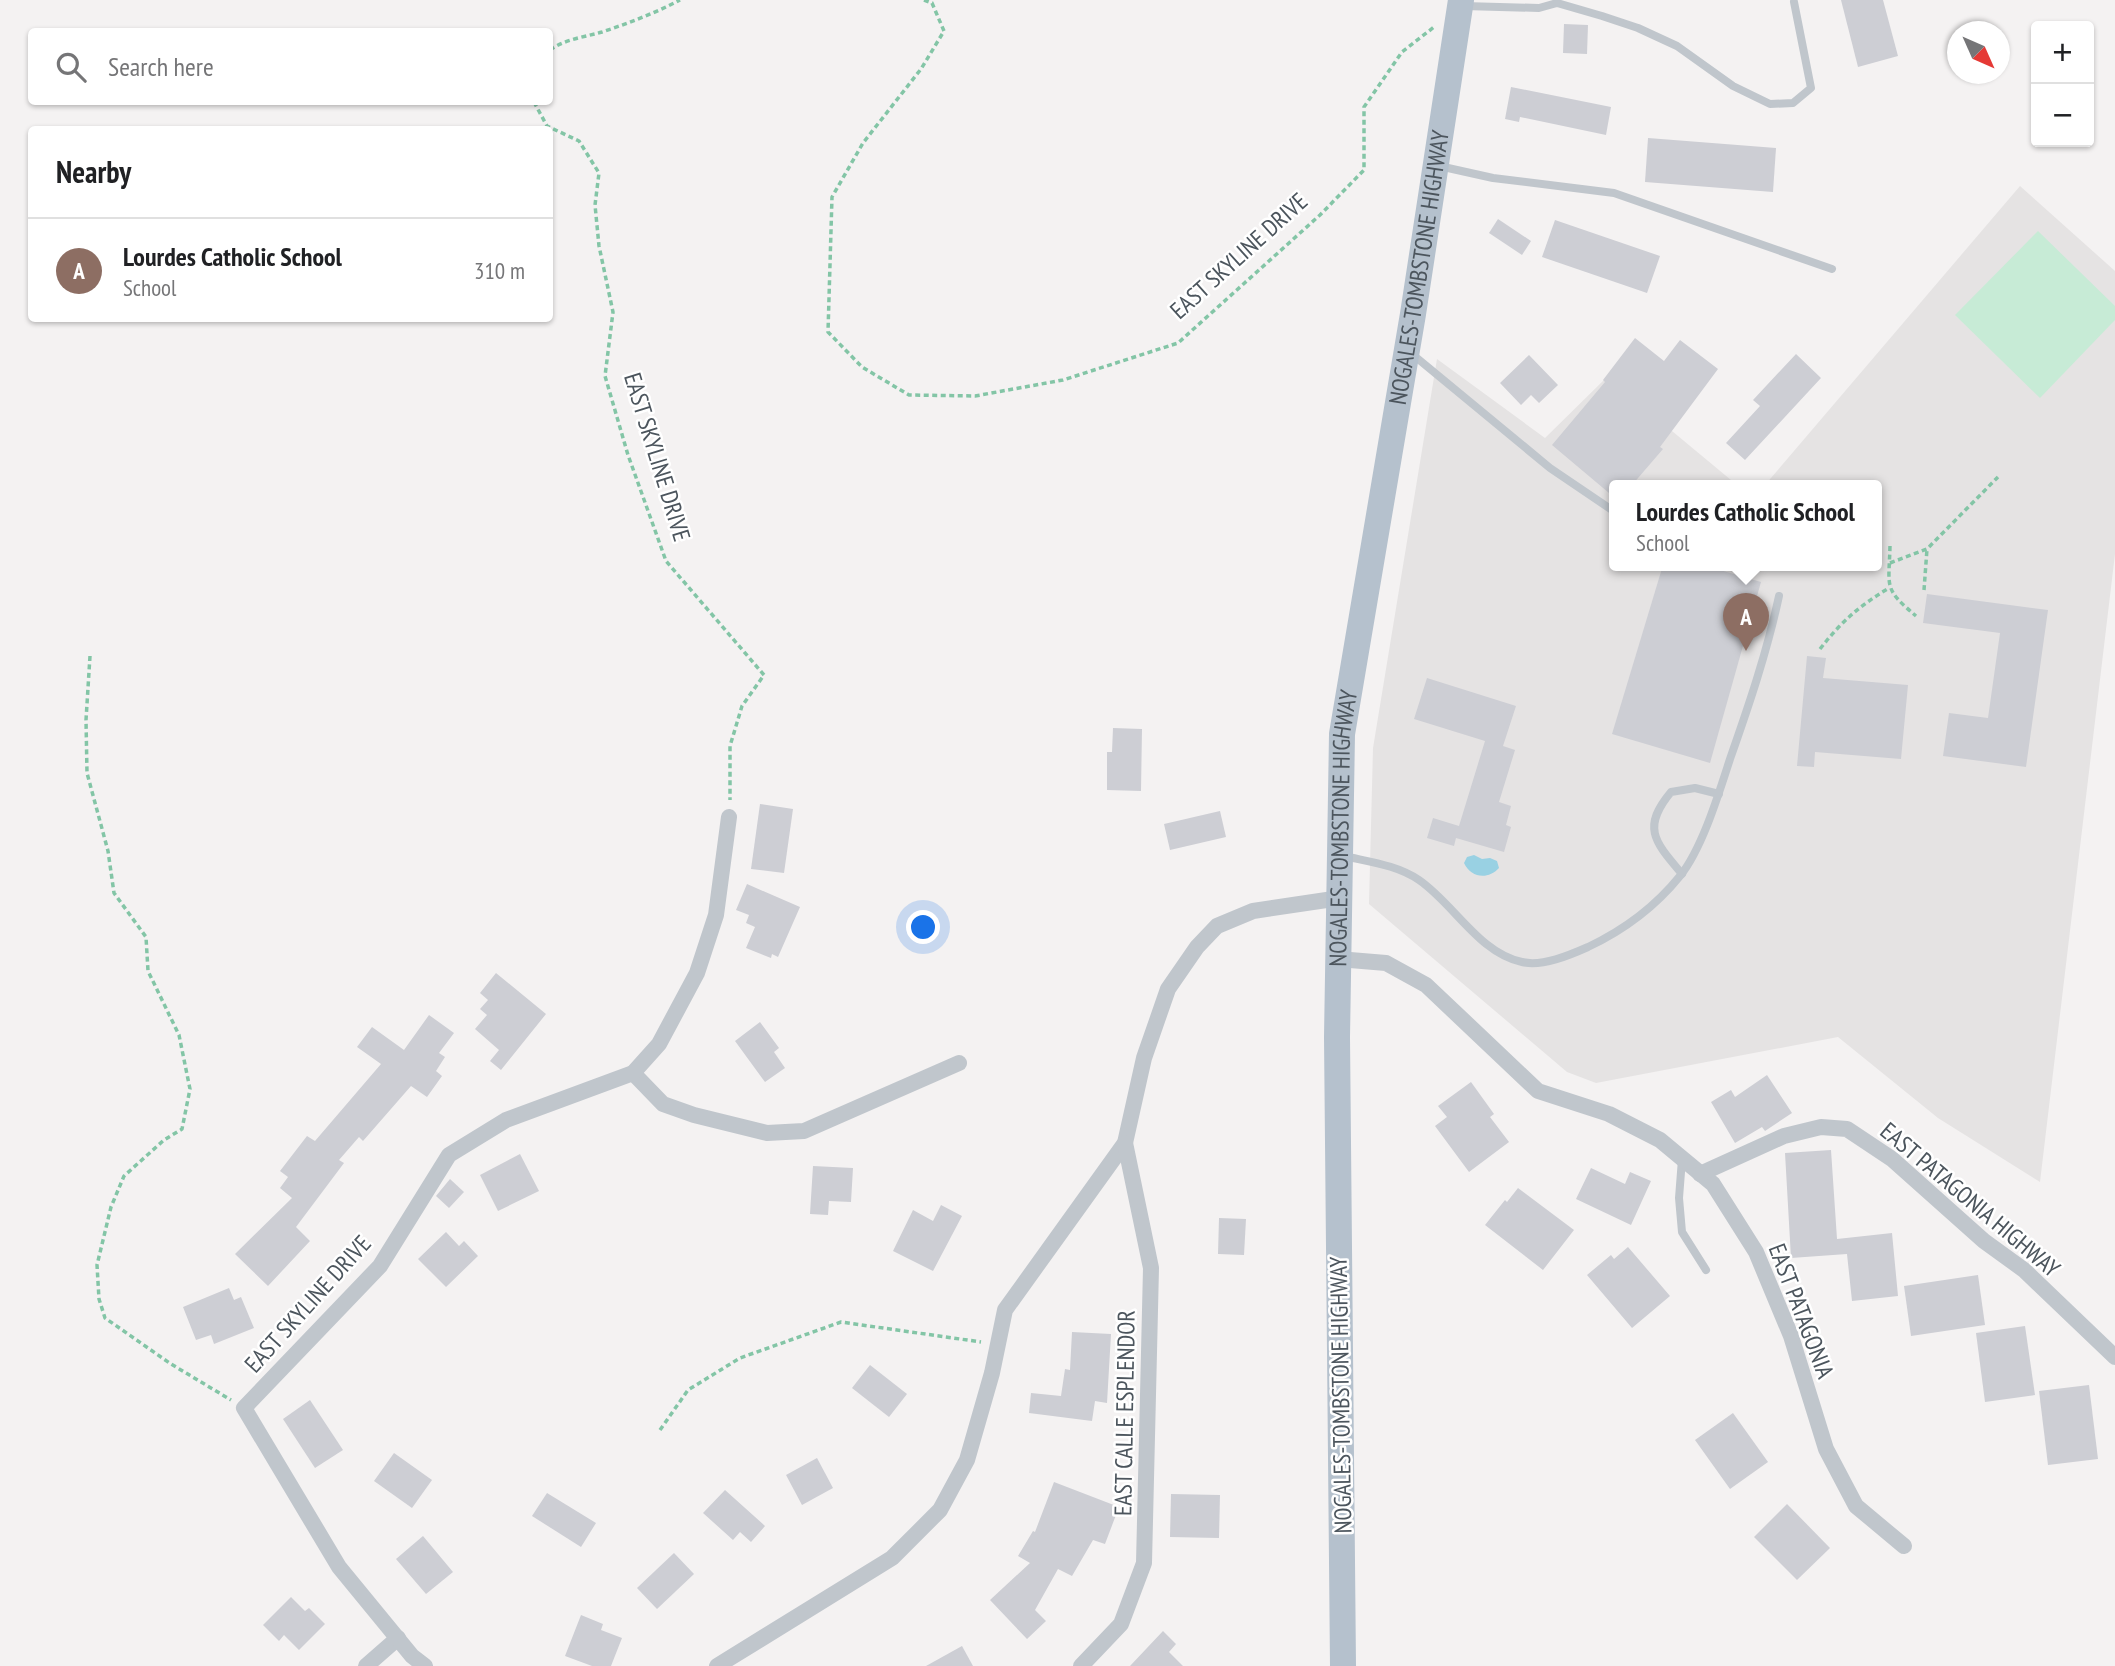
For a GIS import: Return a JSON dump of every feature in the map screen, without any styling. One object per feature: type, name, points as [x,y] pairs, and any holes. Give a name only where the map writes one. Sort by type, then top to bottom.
[{"type":"main road","name":"NOGALES-TOMBSTONE HIGHWAY","points":[[1343,1666],[1337,1064],[1342,734],[1407,350],[1461,3]]},
{"type":"street","name":"EAST SKYLINE DRIVE","points":[[425,1666],[339,1567],[244,1408],[380,1266],[449,1156],[506,1120],[632,1073],[659,1044],[696,973],[716,915],[729,817]]},
{"type":"street","points":[[717,1666],[892,1558],[940,1510],[967,1460],[992,1373],[1005,1310],[1125,1143],[1144,1058],[1168,989],[1197,947],[1217,926],[1253,911],[1340,898]]},
{"type":"street","name":"EAST PATAGONIA","points":[[1338,960],[1386,963],[1426,985],[1538,1091],[1609,1114],[1660,1140],[1713,1185],[1756,1252],[1791,1336],[1826,1449],[1856,1506],[1904,1546]]},
{"type":"street","points":[[632,1073],[663,1104],[694,1115],[767,1133],[804,1131],[959,1063]]},
{"type":"street","name":"EAST PATAGONIA HIGHWAY","points":[[1700,1174],[1784,1136],[1821,1127],[1847,1129],[1892,1159],[1984,1241],[2024,1270],[2115,1357]]},
{"type":"street","name":"EAST CALLE ESPLENDOR","points":[[1081,1666],[1121,1624],[1144,1563],[1151,1268],[1125,1143]]},
{"type":"street","points":[[366,1666],[398,1638]]},
{"type":"lane","points":[[1461,3],[1539,8],[1556,2],[1638,28],[1677,46],[1732,86],[1770,104],[1793,103],[1811,88],[1794,2]]},
{"type":"lane","points":[[1436,165],[1493,178],[1614,193],[1832,269]]},
{"type":"lane","points":[[1407,350],[1550,468],[1609,508]]},
{"type":"lane","points":[[1341,856],[1395,867],[1418,879],[1444,900],[1493,949],[1523,963],[1561,960],[1609,937],[1653,906],[1682,874],[1703,834],[1769,643],[1779,596]]},
{"type":"lane","points":[[1682,874],[1663,851],[1653,828],[1657,808],[1671,792],[1695,788],[1719,794]]},
{"type":"lane","points":[[1682,1158],[1679,1198],[1682,1232],[1706,1270]]},
{"type":"path","points":[[553,48],[654,14],[680,0]]},
{"type":"path","name":"EAST SKYLINE DRIVE","points":[[924,0],[932,3],[944,32],[921,69],[863,144],[832,197],[828,332],[862,367],[909,394],[975,396],[1063,380],[1178,342],[1320,215],[1364,170],[1364,107],[1402,52],[1461,3]]},
{"type":"path","name":"EAST SKYLINE DRIVE","points":[[536,105],[547,126]]},
{"type":"path","name":"EAST SKYLINE DRIVE","points":[[553,129],[579,141],[599,173],[595,205],[599,246],[613,312],[605,376],[628,456],[666,561],[764,675],[743,706],[730,746],[729,817]]},
{"type":"path","points":[[1890,563],[1927,549],[1998,477]]},
{"type":"path","points":[[1891,546],[1889,588],[1896,599],[1916,617]]},
{"type":"path","points":[[1924,590],[1927,549]]},
{"type":"path","points":[[1820,649],[1840,622],[1865,602],[1889,588]]},
{"type":"path","points":[[90,656],[86,720],[87,773],[108,851],[114,893],[146,937],[148,971],[179,1035],[190,1088],[182,1129],[164,1140],[124,1176],[111,1207],[97,1265],[99,1299],[105,1318],[171,1364],[244,1408]]},
{"type":"path","points":[[660,1430],[688,1391],[740,1358],[841,1322],[998,1345]]},
{"type":"shaded area","points":[[2020,186],[2115,271],[2115,554],[2040,1182],[1938,1118],[1838,1037],[1596,1083],[1567,1072],[1369,904],[1373,748],[1437,359],[1545,438],[1607,377],[1731,480],[1609,480],[1609,571],[1882,571],[1882,480],[1769,480]]},
{"type":"green space","points":[[2038,231],[2115,306],[2115,320],[2040,398],[1955,315]]},
{"type":"water","points":[[1474,855],[1497,861],[1499,868],[1485,876],[1471,872],[1464,863],[1467,857]]},
{"type":"building","points":[[1841,0],[1883,0],[1898,56],[1858,67]]},
{"type":"building","points":[[1564,24],[1588,25],[1587,54],[1563,53]]},
{"type":"building","points":[[1511,87],[1611,107],[1606,135],[1520,117],[1519,122],[1505,119]]},
{"type":"building","points":[[1648,138],[1776,148],[1773,192],[1645,182]]},
{"type":"building","points":[[1498,219],[1531,241],[1522,255],[1489,233]]},
{"type":"building","points":[[1555,220],[1660,256],[1647,293],[1542,257]]},
{"type":"building","points":[[1635,338],[1664,361],[1680,340],[1718,369],[1660,447],[1663,449],[1636,480],[1609,480],[1609,493],[1552,445],[1605,382],[1603,380]]},
{"type":"building","points":[[1796,354],[1821,378],[1745,460],[1726,443],[1760,406],[1753,400]]},
{"type":"building","points":[[1529,355],[1558,385],[1539,403],[1531,395],[1521,405],[1500,383]]},
{"type":"building","points":[[1661,571],[1723,571],[1761,582],[1710,763],[1612,734]]},
{"type":"building","points":[[1927,594],[2048,610],[2026,767],[1943,756],[1949,713],[1988,718],[2000,633],[1923,623]]},
{"type":"building","points":[[1807,656],[1826,658],[1823,678],[1908,685],[1901,759],[1815,752],[1814,767],[1797,766]]},
{"type":"building","points":[[1427,678],[1516,706],[1503,746],[1515,750],[1499,802],[1511,806],[1506,825],[1511,827],[1504,852],[1456,838],[1454,846],[1427,838],[1433,818],[1459,826],[1485,741],[1414,719]]},
{"type":"building","points":[[1113,728],[1142,729],[1141,791],[1107,790],[1107,752],[1112,752]]},
{"type":"building","points":[[760,804],[793,809],[784,873],[751,869]]},
{"type":"building","points":[[1220,811],[1226,837],[1170,850],[1164,824]]},
{"type":"building","points":[[747,884],[800,907],[778,957],[772,954],[771,958],[746,948],[755,927],[746,923],[749,915],[736,910]]},
{"type":"building","points":[[496,973],[546,1014],[501,1070],[490,1061],[499,1050],[475,1029],[487,1015],[480,1009],[488,1000],[480,993]]},
{"type":"building","points":[[429,1015],[454,1033],[439,1053],[445,1057],[436,1071],[442,1076],[427,1097],[411,1086],[363,1141],[359,1137],[339,1160],[344,1163],[296,1227],[310,1241],[268,1286],[235,1254],[292,1198],[280,1188],[288,1177],[280,1171],[307,1136],[315,1141],[381,1064],[357,1047],[372,1027],[404,1050]]},
{"type":"building","points":[[760,1022],[779,1048],[774,1052],[785,1068],[765,1082],[735,1041]]},
{"type":"building","points":[[1767,1075],[1792,1113],[1765,1131],[1762,1127],[1735,1143],[1711,1102],[1731,1090],[1735,1097]]},
{"type":"building","points":[[1471,1082],[1494,1114],[1490,1117],[1509,1142],[1469,1172],[1435,1126],[1447,1117],[1438,1106]]},
{"type":"building","points":[[1831,1150],[1837,1239],[1892,1233],[1898,1296],[1852,1301],[1847,1254],[1791,1258],[1785,1153]]},
{"type":"building","points":[[520,1154],[539,1191],[498,1211],[480,1175]]},
{"type":"building","points":[[813,1166],[853,1168],[851,1202],[829,1201],[828,1215],[810,1214]]},
{"type":"building","points":[[1591,1168],[1625,1184],[1630,1172],[1651,1181],[1631,1225],[1576,1199]]},
{"type":"building","points":[[450,1179],[464,1192],[449,1208],[436,1196]]},
{"type":"building","points":[[1518,1188],[1574,1230],[1543,1270],[1485,1225]]},
{"type":"building","points":[[941,1205],[962,1216],[933,1271],[893,1251],[913,1210],[933,1221]]},
{"type":"building","points":[[1219,1218],[1246,1219],[1244,1255],[1218,1254]]},
{"type":"building","points":[[446,1232],[459,1246],[464,1241],[478,1256],[446,1287],[418,1259]]},
{"type":"building","points":[[1628,1247],[1670,1296],[1632,1328],[1587,1275],[1611,1255],[1614,1259]]},
{"type":"building","points":[[1978,1275],[1985,1325],[1911,1336],[1904,1286]]},
{"type":"building","points":[[229,1288],[234,1300],[241,1297],[254,1328],[214,1344],[211,1335],[196,1340],[183,1307]]},
{"type":"building","points":[[2025,1326],[2035,1395],[1985,1402],[1976,1333]]},
{"type":"building","points":[[1072,1332],[1111,1334],[1107,1403],[1095,1401],[1092,1421],[1029,1413],[1031,1393],[1061,1396],[1065,1369],[1070,1370]]},
{"type":"building","points":[[870,1365],[907,1394],[889,1417],[852,1388]]},
{"type":"building","points":[[2089,1385],[2098,1459],[2048,1465],[2039,1391]]},
{"type":"building","points":[[310,1400],[343,1450],[315,1468],[283,1419]]},
{"type":"building","points":[[1733,1413],[1768,1462],[1730,1489],[1695,1440]]},
{"type":"building","points":[[394,1453],[432,1480],[412,1508],[374,1481]]},
{"type":"building","points":[[817,1458],[833,1488],[802,1505],[786,1475]]},
{"type":"building","points":[[1054,1482],[1119,1507],[1105,1544],[1093,1540],[1072,1576],[1058,1569],[1035,1610],[1046,1621],[1027,1639],[990,1600],[1030,1563],[1018,1556],[1033,1531],[1035,1532]]},
{"type":"building","points":[[725,1490],[765,1526],[751,1542],[740,1532],[733,1540],[703,1513]]},
{"type":"building","points":[[547,1493],[596,1523],[581,1547],[532,1516]]},
{"type":"building","points":[[1171,1494],[1220,1495],[1219,1538],[1170,1537]]},
{"type":"building","points":[[1787,1504],[1830,1548],[1797,1580],[1754,1537]]},
{"type":"building","points":[[423,1536],[453,1572],[426,1594],[396,1559]]},
{"type":"building","points":[[674,1553],[694,1574],[657,1609],[637,1588]]},
{"type":"building","points":[[291,1597],[305,1611],[309,1608],[325,1624],[299,1650],[284,1635],[279,1641],[263,1625]]},
{"type":"building","points":[[581,1615],[603,1624],[601,1630],[622,1638],[611,1666],[592,1666],[565,1656]]},
{"type":"building","points":[[1163,1631],[1176,1644],[1169,1652],[1183,1666],[1130,1666]]},
{"type":"building","points":[[962,1646],[973,1666],[926,1666]]},
{"type":"place","name":"Lourdes Catholic School","points":[[1746,651]]}]
